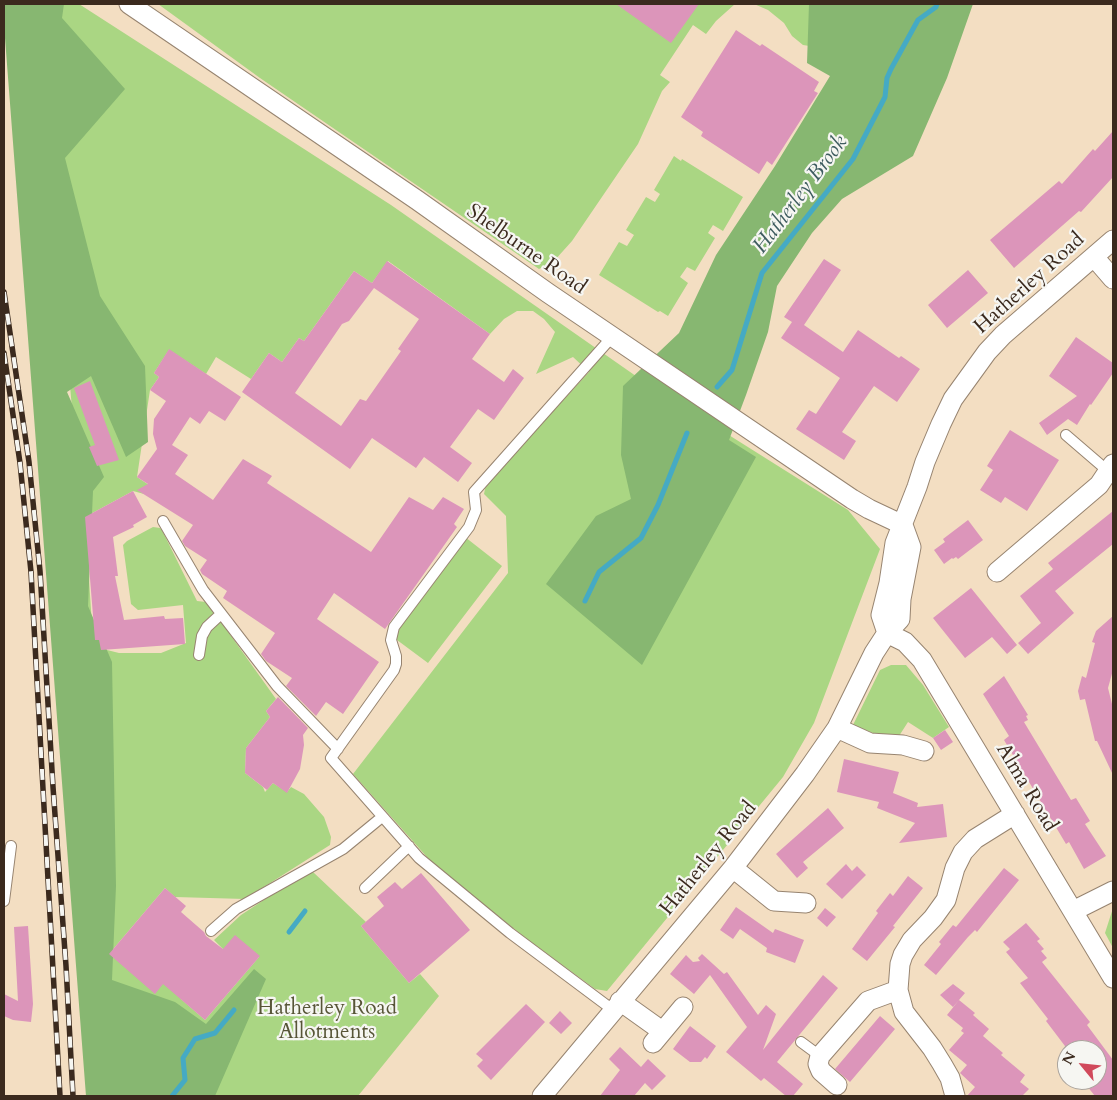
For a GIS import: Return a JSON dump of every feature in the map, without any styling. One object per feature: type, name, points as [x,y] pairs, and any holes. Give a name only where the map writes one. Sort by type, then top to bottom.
[{"type":"street","name":"Shelburne Road","points":[[129,4],[417,200],[612,337],[852,499],[903,525]]},
{"type":"street","name":"Hatherley Road","points":[[542,1096],[616,1005],[733,868],[805,774],[837,728],[874,653],[887,633],[881,615],[889,583],[895,543],[941,424],[971,373],[1004,334],[1113,240]]},
{"type":"street","points":[[1094,257],[1113,279]]},
{"type":"street","points":[[997,572],[1099,485],[1111,468]]},
{"type":"street","name":"Alma Road","points":[[887,633],[905,642],[922,660],[1113,978]]},
{"type":"street","points":[[837,728],[870,743],[903,745],[924,750]]},
{"type":"street","points":[[955,1096],[950,1078],[942,1064],[904,1012],[898,990],[900,964],[912,940],[946,900],[955,868],[963,852],[975,839],[1015,814]]},
{"type":"street","points":[[733,868],[774,901],[806,903]]},
{"type":"street","points":[[1073,910],[1113,891]]},
{"type":"street","points":[[837,1085],[821,1071],[818,1064],[820,1056],[868,1000],[898,990]]},
{"type":"street","points":[[616,1005],[658,1037],[683,1007]]},
{"type":"lane","points":[[612,337],[474,492],[476,510],[469,527],[394,627],[391,640],[396,656],[394,670],[331,758],[419,858],[510,933],[616,1005]]},
{"type":"lane","points":[[1066,435],[1111,468]]},
{"type":"lane","points":[[163,521],[203,590],[221,614],[277,686],[338,749]]},
{"type":"lane","points":[[199,654],[202,636],[207,627],[221,614]]},
{"type":"lane","points":[[211,932],[236,908],[343,849],[382,817]]},
{"type":"lane","points":[[4,901],[11,846]]},
{"type":"lane","points":[[365,888],[409,846]]},
{"type":"lane","points":[[801,1042],[820,1056]]},
{"type":"green space","points":[[4,4],[64,4],[62,18],[125,89],[65,158],[100,296],[145,366],[148,442],[126,457],[91,376],[67,392],[104,477],[93,491],[88,606],[112,662],[116,886],[112,980],[175,1002],[206,1024],[254,969],[266,979],[215,1096],[86,1096],[4,25]]},
{"type":"green space","name":"Hatherley Road Allotments","points":[[37,4],[79,4],[391,205],[643,381],[848,510],[880,549],[814,723],[783,777],[607,991],[595,989],[527,939],[435,866],[353,774],[508,573],[506,516],[484,494],[486,484],[589,372],[573,357],[536,374],[555,332],[544,319],[533,311],[517,311],[504,319],[490,334],[388,261],[372,283],[354,271],[304,341],[299,338],[282,362],[269,353],[251,379],[216,357],[206,374],[169,350],[154,373],[159,377],[150,390],[137,477],[149,485],[144,494],[133,491],[85,517],[93,641],[107,650],[119,653],[161,653],[186,643],[183,605],[138,610],[131,604],[123,545],[153,527],[160,528],[197,601],[206,602],[209,605],[276,699],[266,711],[270,717],[246,748],[245,773],[263,787],[265,792],[273,783],[287,792],[291,787],[304,794],[324,817],[331,837],[330,845],[245,899],[175,897],[165,888],[109,954],[176,969],[181,999],[205,1020],[259,957],[223,949],[214,940],[241,915],[282,888],[313,872],[366,922],[361,926],[409,983],[420,974],[439,996],[358,1096],[208,1096],[100,1001],[87,582]]},
{"type":"green space","points":[[158,4],[735,4],[716,21],[706,34],[693,25],[660,75],[670,82],[662,91],[638,144],[572,241],[554,261],[539,269],[260,78]]},
{"type":"green space","points":[[754,4],[886,4],[816,47],[803,45],[792,36],[784,23],[768,10]]},
{"type":"green space","points":[[809,4],[973,4],[947,78],[913,156],[842,199],[812,233],[777,286],[768,332],[729,440],[756,457],[642,665],[546,584],[596,516],[631,499],[621,455],[623,386],[679,333],[716,255],[775,166],[830,76],[807,63]]},
{"type":"green space","points":[[674,156],[681,161],[682,159],[743,197],[723,231],[713,225],[708,233],[715,238],[695,271],[687,267],[680,277],[688,283],[668,316],[660,311],[658,312],[599,275],[619,242],[627,246],[634,235],[626,230],[646,197],[655,202],[660,194],[654,190]]},
{"type":"green space","points":[[465,537],[502,566],[428,663],[393,637]]},
{"type":"green space","points":[[891,665],[906,665],[923,685],[949,727],[933,738],[908,722],[899,736],[883,737],[853,725],[880,670]]},
{"type":"green space","points":[[1113,908],[1113,948],[1105,933]]},
{"type":"building","points":[[616,4],[699,4],[671,43]]},
{"type":"building","points":[[736,30],[760,46],[762,44],[819,82],[814,91],[818,93],[772,165],[767,161],[759,174],[701,136],[703,132],[681,117]]},
{"type":"building","points":[[1113,131],[1113,177],[1081,212],[1079,211],[1014,268],[990,240],[1059,181],[1062,184],[1093,149],[1095,151]]},
{"type":"building","points":[[824,259],[841,270],[804,325],[843,352],[858,330],[899,358],[901,356],[920,369],[897,402],[874,386],[842,432],[856,441],[844,460],[796,429],[809,410],[816,414],[840,378],[781,338],[792,322],[784,317]]},
{"type":"building","points":[[387,261],[490,334],[472,359],[504,382],[513,369],[524,378],[494,420],[478,409],[450,447],[472,463],[458,482],[424,457],[416,468],[372,438],[350,469],[242,392],[269,353],[282,362],[299,338],[304,341],[354,271],[372,283]],"holes":[[[374,288],[419,319],[398,349],[401,351],[366,401],[360,399],[341,426],[295,393],[342,324],[349,321]]]},
{"type":"building","points":[[968,270],[988,293],[947,328],[928,305]]},
{"type":"building","points":[[1076,337],[1113,363],[1113,373],[1077,425],[1068,419],[1047,435],[1039,423],[1077,396],[1049,376]]},
{"type":"building","points":[[169,349],[241,397],[225,421],[209,411],[200,424],[190,417],[172,445],[188,455],[175,474],[213,500],[243,459],[272,476],[267,483],[371,552],[409,497],[433,510],[443,497],[464,509],[454,524],[457,527],[385,629],[334,593],[317,619],[379,662],[343,714],[326,702],[316,716],[286,686],[292,678],[266,661],[261,654],[275,633],[223,598],[227,591],[202,574],[200,570],[207,560],[185,546],[182,541],[193,525],[137,490],[148,484],[137,477],[157,449],[153,434],[154,419],[166,401],[150,390],[159,377],[154,373]]},
{"type":"building","points":[[90,381],[119,460],[97,466],[89,447],[95,445],[74,388]]},
{"type":"building","points":[[1010,430],[1059,460],[1027,511],[1005,497],[1001,503],[980,490],[993,470],[987,466]]},
{"type":"building","points":[[133,491],[147,517],[133,525],[134,527],[113,537],[118,576],[115,576],[124,620],[164,616],[165,619],[183,618],[185,644],[101,650],[99,640],[95,640],[85,517]]},
{"type":"building","points":[[1113,511],[1113,544],[1055,591],[1074,613],[1028,654],[1018,643],[1041,623],[1020,596],[1053,569],[1048,563]]},
{"type":"building","points":[[968,520],[983,540],[958,559],[956,557],[952,558],[944,564],[934,550],[945,542],[943,539]]},
{"type":"building","points":[[971,588],[1017,645],[1007,654],[992,637],[965,658],[933,618]]},
{"type":"building","points":[[1113,616],[1113,670],[1108,688],[1113,708],[1113,775],[1097,741],[1095,741],[1085,699],[1080,700],[1078,691],[1082,676],[1086,678],[1095,643],[1092,642],[1096,631]]},
{"type":"building","points":[[1004,676],[1028,715],[1026,716],[1028,720],[1024,722],[1071,800],[1076,798],[1090,821],[1085,824],[1106,856],[1084,869],[1069,842],[1066,844],[1004,740],[1009,736],[983,694]]},
{"type":"building","points":[[278,697],[308,728],[303,735],[304,745],[300,769],[287,793],[273,783],[267,790],[245,773],[246,748],[270,717],[266,711]]},
{"type":"building","points":[[945,730],[953,742],[941,750],[933,738]]},
{"type":"building","points":[[844,759],[899,772],[893,793],[918,803],[917,807],[943,804],[947,837],[899,843],[915,823],[877,808],[879,802],[837,792]]},
{"type":"building","points":[[828,808],[844,828],[803,862],[808,868],[797,878],[776,854]]},
{"type":"building","points":[[846,864],[852,871],[857,866],[866,875],[842,899],[826,884]]},
{"type":"building","points":[[1004,868],[1019,880],[977,932],[975,930],[968,937],[936,975],[924,965],[953,925],[956,927]]},
{"type":"building","points":[[421,873],[470,930],[409,983],[361,926],[384,906],[377,897],[395,882],[402,889]]},
{"type":"building","points":[[908,876],[923,888],[893,926],[895,927],[867,961],[852,949],[878,913],[876,911],[890,893],[893,896]]},
{"type":"building","points":[[165,888],[186,906],[181,912],[223,949],[235,935],[260,956],[205,1020],[163,984],[155,994],[109,954]]},
{"type":"building","points":[[736,907],[773,933],[775,929],[804,940],[795,963],[766,952],[767,948],[740,929],[733,939],[720,930]]},
{"type":"building","points":[[825,908],[836,917],[827,927],[817,918]]},
{"type":"building","points":[[1026,923],[1040,939],[1037,941],[1044,949],[1041,951],[1047,958],[1042,962],[1090,1022],[1087,1025],[1098,1040],[1060,1040],[1046,1021],[1048,1019],[1020,983],[1028,978],[1006,952],[1010,949],[1003,942]]},
{"type":"building","points":[[28,926],[33,1004],[31,1022],[13,1020],[4,1016],[4,994],[18,1001],[14,927]]},
{"type":"building","points":[[702,954],[724,974],[727,972],[758,1015],[766,1005],[776,1014],[763,1050],[823,975],[838,988],[777,1062],[803,1084],[793,1096],[786,1096],[764,1078],[761,1081],[726,1052],[747,1027],[710,975],[694,994],[670,974],[686,955],[693,962],[700,961],[698,958]]},
{"type":"building","points":[[953,984],[965,993],[953,1007],[940,995]]},
{"type":"building","points":[[959,1000],[975,1013],[973,1015],[989,1029],[983,1036],[1003,1053],[1001,1055],[1025,1075],[1020,1082],[1029,1089],[1022,1096],[967,1096],[975,1087],[960,1073],[967,1065],[949,1050],[964,1033],[961,1031],[963,1028],[947,1015]]},
{"type":"building","points":[[526,1004],[545,1022],[491,1080],[477,1066],[483,1060],[476,1054]]},
{"type":"building","points":[[560,1011],[572,1023],[561,1034],[549,1023]]},
{"type":"building","points":[[880,1016],[895,1029],[850,1082],[835,1069]]},
{"type":"building","points":[[690,1026],[716,1046],[707,1059],[705,1057],[701,1062],[690,1062],[673,1049]]},
{"type":"building","points":[[620,1047],[641,1067],[648,1059],[666,1076],[652,1090],[645,1083],[634,1096],[600,1096],[620,1070],[609,1059]]},
{"type":"building","points":[[1107,1052],[1113,1060],[1113,1096],[1095,1096],[1090,1090],[1107,1090]]},
{"type":"waterway","name":"Hatherley Brook","points":[[717,387],[732,370],[762,273],[853,159],[885,97],[887,78],[891,69],[918,20],[936,7],[937,4]]},
{"type":"waterway","name":"Hatherley Brook","points":[[585,601],[599,572],[641,538],[658,505],[687,433]]},
{"type":"waterway","name":"Hatherley Brook","points":[[289,932],[305,911]]},
{"type":"waterway","name":"Hatherley Brook","points":[[172,1096],[185,1080],[183,1058],[195,1039],[215,1033],[234,1010]]},
{"type":"railway","points":[[4,292],[29,462],[40,571],[73,1096]]},
{"type":"railway","points":[[4,353],[20,463],[31,572],[60,1096]]}]
